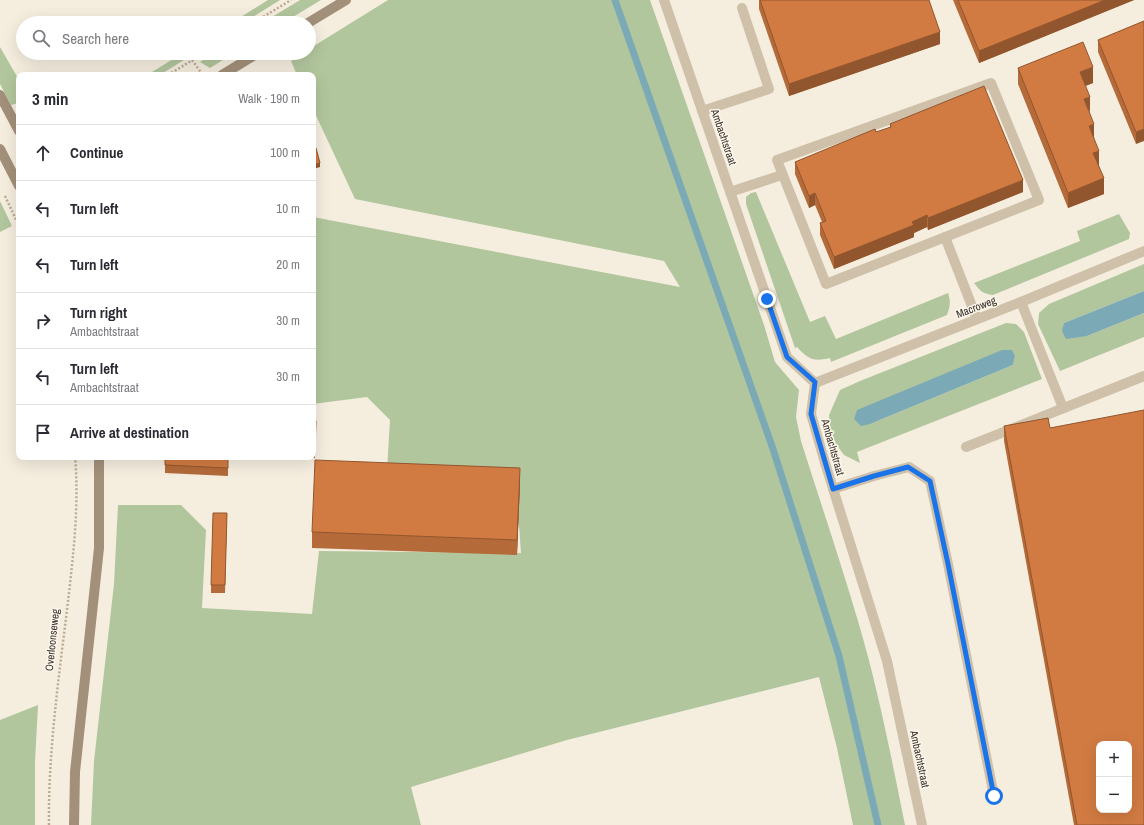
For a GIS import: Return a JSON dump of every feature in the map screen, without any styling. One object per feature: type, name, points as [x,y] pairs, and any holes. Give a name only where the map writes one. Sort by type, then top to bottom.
[{"type":"street","points":[[316,18],[346,0]]},
{"type":"street","name":"Ambachtstraat","points":[[664,0],[787,357],[815,382],[811,414],[887,662],[922,825]]},
{"type":"street","points":[[702,111],[769,89],[742,8]]},
{"type":"street","points":[[227,72],[247,60]]},
{"type":"street","points":[[991,83],[1039,200],[826,284],[782,175],[777,160],[991,83]]},
{"type":"street","points":[[0,95],[16,125]]},
{"type":"street","points":[[0,149],[16,180]]},
{"type":"street","points":[[730,192],[782,175]]},
{"type":"street","points":[[945,237],[977,319]]},
{"type":"street","name":"Macroweg","points":[[815,382],[1021,302],[1144,251]]},
{"type":"street","points":[[1021,302],[1063,408]]},
{"type":"street","points":[[966,447],[1144,376]]},
{"type":"street","points":[[74,825],[75,772],[98,548],[99,460]]},
{"type":"street","points":[[833,489],[908,467],[930,481],[994,796]]},
{"type":"path","points":[[265,16],[291,0]]},
{"type":"path","points":[[173,72],[192,60],[201,72]]},
{"type":"path","points":[[3,194],[16,220]]},
{"type":"path","name":"Overloonseweg","points":[[49,825],[48,794],[55,716],[75,540],[77,476],[75,460]]},
{"type":"green space","points":[[268,0],[280,0],[254,16],[242,16]]},
{"type":"green space","points":[[300,0],[321,0],[295,16],[274,16]]},
{"type":"green space","points":[[388,0],[650,0],[764,325],[775,362],[799,390],[796,417],[801,441],[844,576],[872,671],[905,825],[853,825],[837,748],[819,677],[567,740],[411,787],[421,825],[91,825],[94,761],[114,584],[118,505],[181,505],[206,530],[202,608],[312,614],[319,551],[521,553],[516,484],[387,470],[390,420],[367,397],[316,404],[316,218],[680,287],[664,261],[355,199],[316,115],[316,72],[296,72],[291,61],[316,60],[316,45]]},
{"type":"green space","points":[[0,47],[16,75],[16,104],[11,105],[0,84]]},
{"type":"green space","points":[[172,60],[184,60],[165,72],[152,72]]},
{"type":"green space","points":[[203,60],[223,60],[210,68],[200,62]]},
{"type":"green space","points":[[756,192],[810,322],[825,316],[836,339],[948,293],[950,304],[947,315],[831,362],[830,358],[819,360],[808,357],[797,347],[795,348],[746,204],[746,197],[751,193]]},
{"type":"green space","points":[[0,201],[12,226],[0,232]]},
{"type":"green space","points":[[1119,214],[1130,233],[1129,239],[993,295],[982,292],[974,283],[1080,241],[1077,231]]},
{"type":"green space","points":[[1144,264],[1144,291],[1064,323],[1087,336],[1144,313],[1144,337],[1060,371],[1038,324],[1039,313],[1049,304]]},
{"type":"green space","points":[[1006,323],[1016,324],[1024,332],[1042,379],[857,452],[860,463],[844,455],[836,444],[830,428],[829,415],[840,390]],"holes":[[[1015,356],[1013,365],[870,424]]]},
{"type":"green space","points":[[38,705],[35,762],[35,825],[0,825],[0,720]]},
{"type":"water","points":[[1144,291],[1144,313],[1087,336],[1066,339],[1062,331],[1064,323]]},
{"type":"water","points":[[1002,350],[1012,350],[1015,356],[1013,365],[870,424],[861,426],[854,419],[857,410]]},
{"type":"building","points":[[760,0],[929,0],[940,32],[789,84]]},
{"type":"building","points":[[958,0],[1105,0],[979,51]]},
{"type":"building","points":[[1144,21],[1144,129],[1136,132],[1098,40]]},
{"type":"building","points":[[1083,42],[1093,67],[1080,72],[1090,97],[1084,99],[1094,124],[1089,126],[1099,151],[1093,153],[1104,178],[1068,193],[1018,68]]},
{"type":"building","points":[[984,86],[1023,180],[928,218],[927,215],[912,222],[914,225],[834,257],[820,223],[826,221],[815,193],[809,196],[795,162],[875,129],[876,132],[891,127],[890,124]]},
{"type":"building","points":[[316,148],[320,163],[316,164]]},
{"type":"building","points":[[1144,410],[1144,825],[1077,825],[1004,426],[1048,418],[1050,428]]},
{"type":"building","points":[[165,460],[228,460],[228,468],[165,465]]},
{"type":"building","points":[[315,460],[520,468],[517,540],[312,532]]},
{"type":"building","points":[[213,513],[227,513],[225,585],[211,585]]},
{"type":"waterway","points":[[615,0],[773,449],[839,656],[878,825]]},
{"type":"route","points":[[767,299],[787,357],[815,382],[811,414],[833,489],[908,467],[930,481],[994,796]]}]
